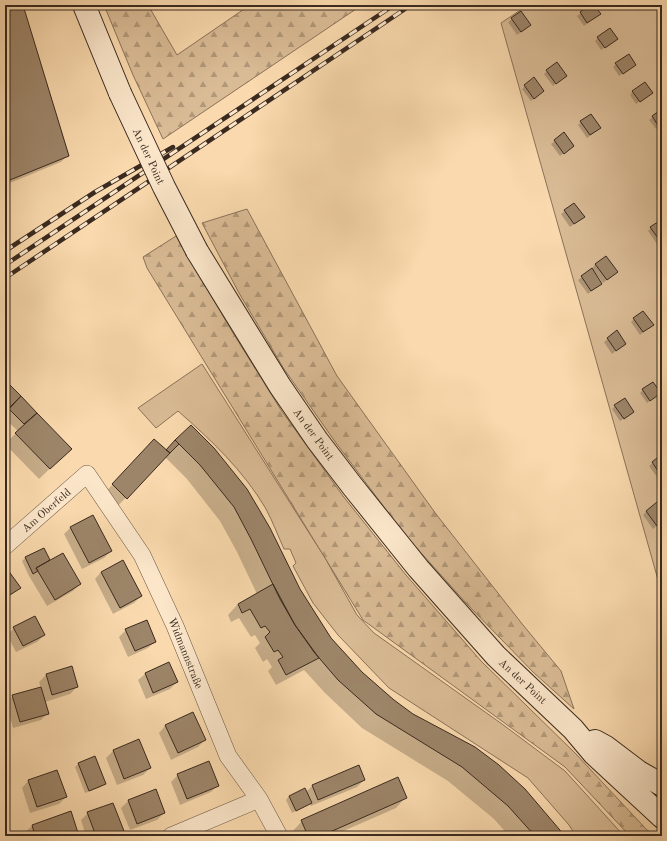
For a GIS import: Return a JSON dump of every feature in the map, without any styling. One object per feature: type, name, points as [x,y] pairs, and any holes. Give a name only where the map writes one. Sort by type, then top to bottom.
[{"type":"street","name":"An der Point","points":[[84,5],[120,93],[164,187],[197,251],[280,386],[317,440],[353,488],[418,568],[496,656],[573,729],[594,754],[662,817]]},
{"type":"street","name":"Am Oberfeld","points":[[5,546],[87,474]]},
{"type":"street","name":"Widmannstraße","points":[[87,474],[142,555],[175,626],[228,756],[259,799],[279,836]]},
{"type":"street","name":"An der Point","points":[[573,729],[606,747],[639,772],[662,793]]},
{"type":"street","name":"An der Point","points":[[639,772],[662,785]]},
{"type":"street","points":[[171,836],[259,799]]},
{"type":"green space","points":[[104,5],[148,5],[177,55],[250,5],[362,5],[163,139],[133,75]]},
{"type":"green space","points":[[528,5],[662,5],[662,594],[501,23]]},
{"type":"green space","points":[[247,209],[337,376],[436,514],[561,671],[574,709],[533,672],[467,604],[405,535],[336,443],[284,369],[239,293],[202,223]]},
{"type":"green space","points":[[176,236],[233,333],[281,410],[343,496],[406,575],[481,661],[575,753],[647,830],[656,836],[630,836],[565,767],[363,620],[147,268],[143,257]]},
{"type":"green space","points":[[202,364],[325,558],[357,615],[374,633],[502,724],[565,771],[624,836],[576,836],[569,825],[528,778],[389,688],[338,635],[313,603],[293,566],[296,563],[290,549],[284,549],[266,509],[257,495],[226,456],[178,411],[156,428],[138,408]]},
{"type":"building","points":[[5,5],[23,5],[69,156],[5,182]]},
{"type":"building","points":[[590,5],[594,5],[601,14],[587,23],[580,12]]},
{"type":"building","points":[[521,11],[531,25],[521,32],[511,18]]},
{"type":"building","points":[[610,28],[618,39],[605,48],[597,37]]},
{"type":"building","points":[[629,54],[636,65],[623,74],[615,63]]},
{"type":"building","points":[[557,62],[567,76],[556,84],[546,70]]},
{"type":"building","points":[[534,77],[544,91],[534,99],[524,85]]},
{"type":"building","points":[[645,82],[653,93],[640,102],[632,91]]},
{"type":"building","points":[[662,109],[662,125],[659,127],[652,116]]},
{"type":"building","points":[[591,114],[601,128],[590,135],[580,121]]},
{"type":"building","points":[[564,132],[574,146],[564,154],[554,140]]},
{"type":"building","points":[[574,203],[585,217],[574,224],[564,210]]},
{"type":"building","points":[[661,220],[662,240],[660,241],[650,227]]},
{"type":"building","points":[[606,256],[618,272],[607,280],[595,264]]},
{"type":"building","points":[[592,268],[602,284],[591,291],[581,276]]},
{"type":"building","points":[[643,311],[654,325],[643,332],[633,318]]},
{"type":"building","points":[[617,330],[626,344],[616,351],[607,338]]},
{"type":"building","points":[[5,380],[21,396],[5,412]]},
{"type":"building","points":[[653,382],[661,393],[650,401],[642,389]]},
{"type":"building","points":[[21,396],[37,413],[24,424],[9,409]]},
{"type":"building","points":[[625,398],[634,412],[624,419],[614,405]]},
{"type":"building","points":[[37,413],[72,449],[50,469],[15,433]]},
{"type":"building","points":[[191,425],[214,448],[247,489],[270,528],[300,589],[331,638],[362,672],[394,700],[413,714],[475,747],[499,765],[525,789],[565,836],[535,836],[508,806],[462,767],[376,714],[338,680],[314,652],[295,625],[280,599],[234,507],[200,465],[175,440]]},
{"type":"building","points":[[154,439],[170,453],[127,499],[112,484]]},
{"type":"building","points":[[175,440],[179,444],[170,453],[166,450]]},
{"type":"building","points":[[662,454],[662,473],[660,474],[652,462]]},
{"type":"building","points":[[657,502],[662,509],[662,523],[657,526],[646,511]]},
{"type":"building","points":[[93,515],[112,551],[89,563],[70,527]]},
{"type":"building","points":[[44,548],[50,560],[36,568],[38,571],[33,574],[25,557]]},
{"type":"building","points":[[63,553],[81,584],[55,600],[36,568]]},
{"type":"building","points":[[123,560],[142,596],[120,608],[101,572]]},
{"type":"building","points":[[5,566],[21,588],[5,598]]},
{"type":"building","points":[[273,584],[295,625],[319,658],[286,675],[278,660],[283,657],[278,650],[274,652],[265,637],[270,632],[265,626],[261,628],[250,609],[242,613],[238,604]]},
{"type":"building","points":[[35,616],[45,635],[23,646],[13,627]]},
{"type":"building","points":[[147,620],[156,642],[135,651],[125,629]]},
{"type":"building","points":[[169,662],[178,682],[153,693],[145,673]]},
{"type":"building","points":[[72,666],[78,687],[52,695],[46,674]]},
{"type":"building","points":[[41,687],[49,714],[20,722],[12,695]]},
{"type":"building","points":[[193,712],[206,740],[178,753],[165,725]]},
{"type":"building","points":[[139,739],[151,768],[124,779],[113,750]]},
{"type":"building","points":[[95,756],[106,784],[89,791],[78,763]]},
{"type":"building","points":[[209,761],[219,786],[187,799],[177,774]]},
{"type":"building","points":[[359,765],[365,780],[318,800],[312,785]]},
{"type":"building","points":[[57,770],[67,797],[37,807],[28,780]]},
{"type":"building","points":[[398,777],[407,798],[321,836],[308,836],[301,820]]},
{"type":"building","points":[[305,788],[312,803],[296,811],[289,796]]},
{"type":"building","points":[[156,789],[165,813],[137,824],[128,800]]},
{"type":"building","points":[[113,803],[124,831],[111,836],[96,836],[87,812]]},
{"type":"building","points":[[71,811],[79,836],[35,836],[32,825]]},
{"type":"railway","points":[[5,265],[394,5]]},
{"type":"railway","points":[[5,278],[411,5]]},
{"type":"railway","points":[[5,251],[95,192],[173,147]]}]
